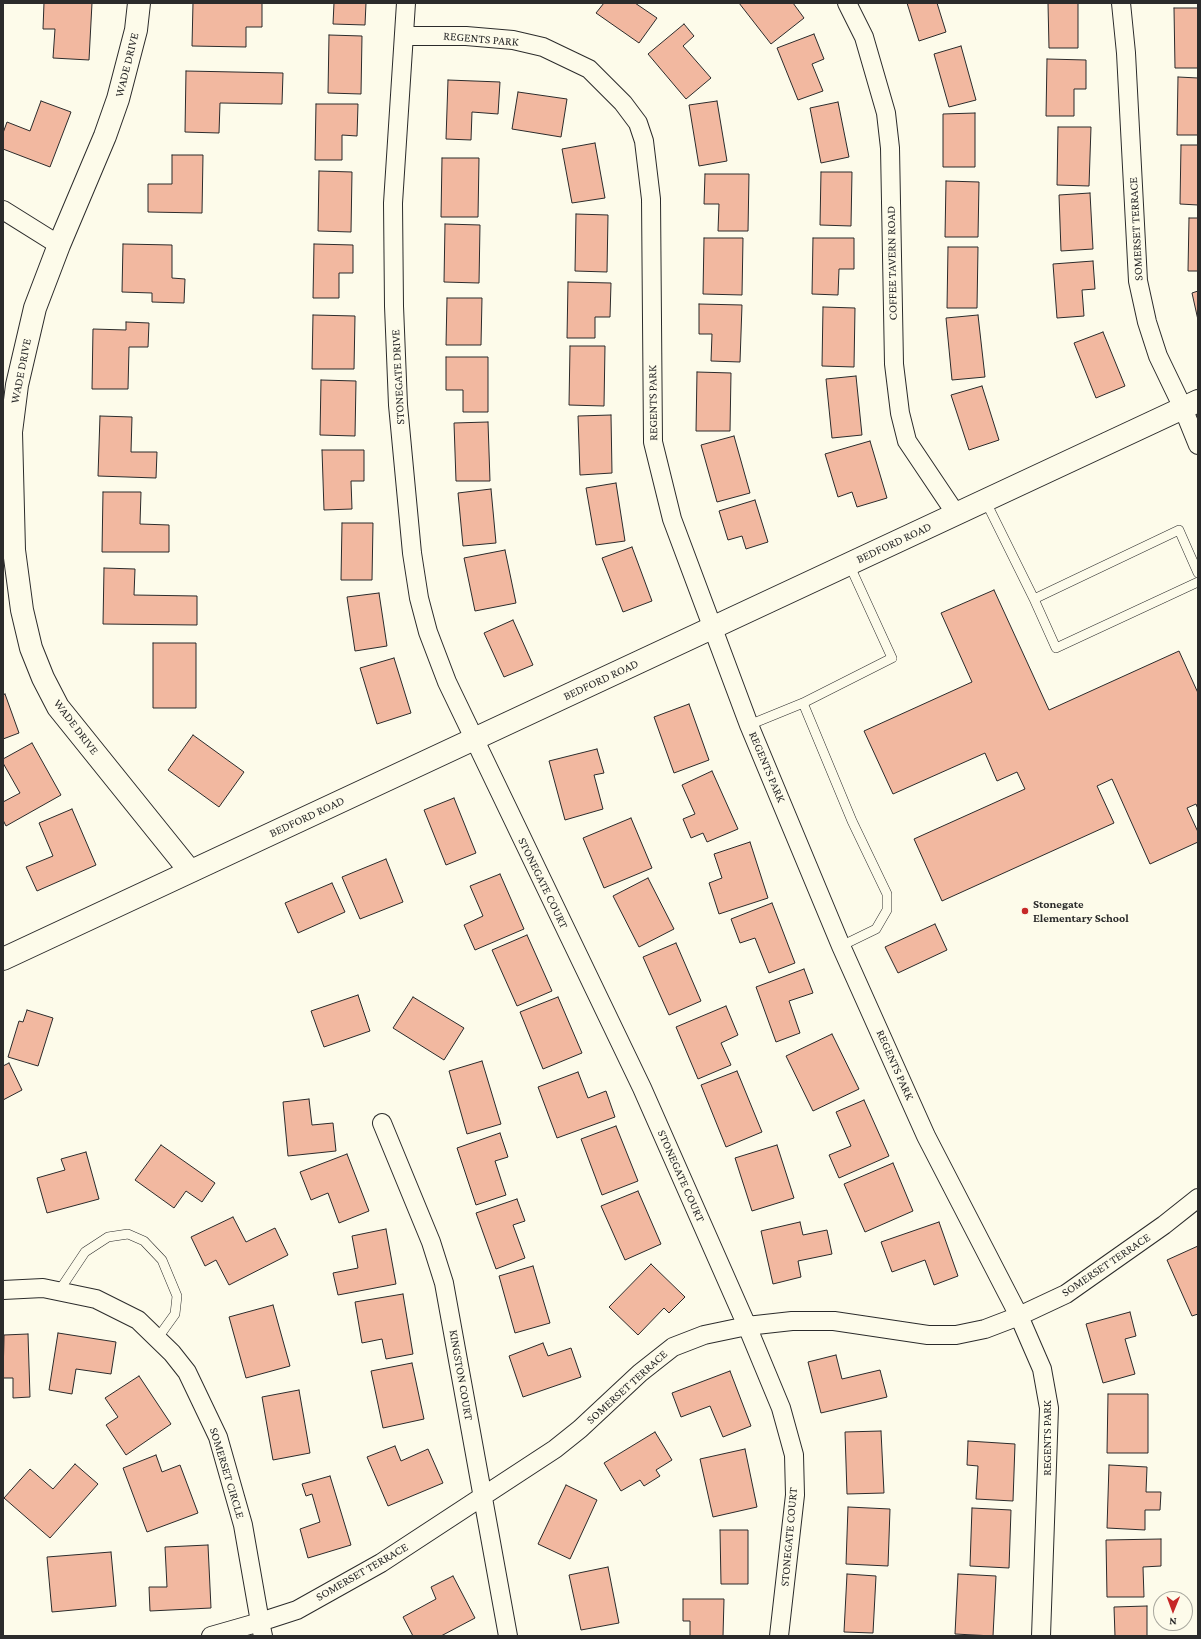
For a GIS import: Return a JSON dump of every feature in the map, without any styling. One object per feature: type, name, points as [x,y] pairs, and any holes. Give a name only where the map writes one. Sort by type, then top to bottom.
[{"type":"main road","name":"WADE DRIVE","points":[[139,3],[136,30],[118,99],[105,136],[59,244],[35,308],[17,385],[11,432],[8,550],[31,648],[46,684],[58,707],[190,871]]},
{"type":"main road","name":"BEDFORD ROAD","points":[[3,959],[1190,404]]},
{"type":"street","name":"STONEGATE DRIVE","points":[[406,3],[393,203],[394,306],[398,405],[412,546],[419,598],[428,632],[447,682],[475,739]]},
{"type":"street","name":"COFFEE TAVERN ROAD","points":[[846,3],[864,37],[886,113],[890,148],[894,364],[900,413],[907,441],[956,514]]},
{"type":"street","name":"SOMERSET TERRACE","points":[[1121,3],[1126,53],[1138,280],[1147,322],[1158,356],[1190,404],[1198,445]]},
{"type":"street","name":"REGENTS PARK","points":[[404,36],[466,36],[513,40],[543,48],[590,70],[623,103],[638,123],[644,141],[651,200],[653,442],[672,519],[749,725],[841,946],[926,1136],[1019,1316],[1042,1369],[1049,1408],[1041,1636]]},
{"type":"street","points":[[3,210],[59,244]]},
{"type":"street","name":"STONEGATE COURT","points":[[475,739],[642,1088],[747,1326],[781,1408],[794,1455],[795,1496],[779,1636]]},
{"type":"street","name":"KINGSTON COURT","points":[[382,1123],[431,1242],[444,1283],[508,1636]]},
{"type":"street","name":"SOMERSET TERRACE","points":[[262,1629],[381,1563],[555,1449],[640,1373],[673,1347],[704,1335],[747,1326],[792,1321],[834,1321],[928,1335],[956,1335],[985,1328],[1019,1316],[1066,1294],[1164,1225],[1198,1198]]},
{"type":"street","name":"SOMERSET CIRCLE","points":[[3,1290],[43,1288],[96,1299],[138,1320],[172,1353],[187,1372],[218,1437],[243,1525],[262,1629]]},
{"type":"street","points":[[211,1636],[262,1629]]},
{"type":"lane","points":[[985,500],[1034,599],[1056,648],[1198,582]]},
{"type":"lane","points":[[1034,599],[1179,530],[1198,573]]},
{"type":"lane","points":[[749,725],[803,703],[892,658],[849,564]]},
{"type":"lane","points":[[803,703],[852,821],[887,894],[887,910],[876,929],[841,946]]},
{"type":"lane","points":[[59,1291],[86,1252],[108,1237],[128,1234],[144,1241],[162,1260],[177,1296],[175,1314],[157,1339]]},
{"type":"building","points":[[44,3],[92,3],[89,60],[53,58],[55,29],[43,29]]},
{"type":"building","points":[[193,3],[262,3],[262,27],[246,27],[246,47],[192,46]]},
{"type":"building","points":[[334,3],[366,3],[365,25],[333,24]]},
{"type":"building","points":[[604,3],[635,3],[657,18],[639,43],[596,13]]},
{"type":"building","points":[[739,3],[793,3],[804,18],[771,44]]},
{"type":"building","points":[[907,3],[937,3],[946,32],[919,41]]},
{"type":"building","points":[[1048,3],[1078,3],[1078,48],[1049,48]]},
{"type":"building","points":[[1174,8],[1198,8],[1198,68],[1175,68]]},
{"type":"building","points":[[684,24],[694,36],[683,46],[711,78],[686,99],[648,54]]},
{"type":"building","points":[[814,34],[824,59],[812,64],[823,91],[798,100],[777,48]]},
{"type":"building","points":[[329,35],[362,36],[361,94],[328,93]]},
{"type":"building","points":[[961,46],[976,100],[949,107],[934,54]]},
{"type":"building","points":[[1047,59],[1086,60],[1086,89],[1074,89],[1074,116],[1046,116]]},
{"type":"building","points":[[186,71],[283,73],[282,104],[220,103],[219,133],[185,132]]},
{"type":"building","points":[[1178,77],[1198,78],[1198,135],[1177,135]]},
{"type":"building","points":[[448,80],[500,82],[498,114],[472,112],[471,140],[446,139]]},
{"type":"building","points":[[518,92],[567,99],[561,137],[512,129]]},
{"type":"building","points":[[41,101],[71,112],[50,167],[3,149],[3,133],[7,122],[30,131]]},
{"type":"building","points":[[717,101],[727,161],[699,166],[689,105]]},
{"type":"building","points":[[838,102],[849,157],[821,163],[810,108]]},
{"type":"building","points":[[316,104],[358,104],[357,136],[342,135],[342,160],[315,160]]},
{"type":"building","points":[[975,113],[975,167],[943,167],[943,114]]},
{"type":"building","points":[[1058,127],[1091,127],[1089,186],[1057,185]]},
{"type":"building","points":[[595,143],[605,198],[572,203],[562,149]]},
{"type":"building","points":[[1181,145],[1198,145],[1198,205],[1180,204]]},
{"type":"building","points":[[172,155],[203,155],[202,213],[148,212],[148,184],[172,184]]},
{"type":"building","points":[[442,158],[479,158],[478,217],[441,217]]},
{"type":"building","points":[[319,171],[352,172],[351,232],[318,231]]},
{"type":"building","points":[[821,172],[852,172],[851,226],[820,225]]},
{"type":"building","points":[[705,174],[749,174],[748,231],[718,231],[719,204],[704,204]]},
{"type":"building","points":[[946,181],[979,182],[978,237],[945,237]]},
{"type":"building","points":[[1090,193],[1093,249],[1061,251],[1059,195]]},
{"type":"building","points":[[576,214],[608,215],[607,272],[575,271]]},
{"type":"building","points":[[1189,218],[1198,218],[1198,271],[1188,271]]},
{"type":"building","points":[[445,224],[480,225],[479,283],[444,282]]},
{"type":"building","points":[[704,238],[743,238],[742,295],[703,294]]},
{"type":"building","points":[[813,238],[854,238],[854,269],[839,269],[838,295],[812,294]]},
{"type":"building","points":[[123,244],[172,245],[172,278],[185,279],[184,303],[152,302],[152,293],[122,292]]},
{"type":"building","points":[[314,244],[353,245],[353,273],[339,273],[339,298],[313,298]]},
{"type":"building","points":[[948,247],[978,247],[977,308],[947,308]]},
{"type":"building","points":[[1093,261],[1095,289],[1082,290],[1084,316],[1057,318],[1053,264]]},
{"type":"building","points":[[568,282],[611,283],[610,317],[595,317],[595,338],[567,338]]},
{"type":"building","points":[[1198,291],[1198,320],[1192,293]]},
{"type":"building","points":[[447,298],[482,298],[481,345],[446,345]]},
{"type":"building","points":[[699,304],[742,305],[740,362],[711,361],[712,334],[699,334]]},
{"type":"building","points":[[823,307],[855,308],[854,367],[822,366]]},
{"type":"building","points":[[313,315],[355,316],[354,369],[312,369]]},
{"type":"building","points":[[978,315],[985,377],[952,380],[946,318]]},
{"type":"building","points":[[126,322],[149,323],[148,347],[129,347],[128,389],[92,389],[93,329],[126,330]]},
{"type":"building","points":[[1103,332],[1125,386],[1096,398],[1074,343]]},
{"type":"building","points":[[570,346],[605,346],[604,406],[569,405]]},
{"type":"building","points":[[446,357],[488,357],[488,412],[463,412],[463,390],[446,390]]},
{"type":"building","points":[[697,372],[731,373],[730,431],[696,431]]},
{"type":"building","points":[[856,376],[862,435],[832,438],[826,379]]},
{"type":"building","points":[[321,380],[356,381],[355,436],[320,435]]},
{"type":"building","points":[[982,386],[999,440],[969,450],[951,395]]},
{"type":"building","points":[[611,415],[612,473],[580,475],[578,416]]},
{"type":"building","points":[[100,416],[132,417],[131,452],[157,452],[156,478],[98,476]]},
{"type":"building","points":[[488,422],[490,481],[456,481],[454,423]]},
{"type":"building","points":[[734,436],[750,493],[717,502],[701,445]]},
{"type":"building","points":[[870,441],[887,498],[857,507],[852,492],[838,497],[825,454]]},
{"type":"building","points":[[322,450],[364,450],[364,481],[351,481],[352,509],[324,510]]},
{"type":"building","points":[[616,483],[625,541],[596,545],[586,488]]},
{"type":"building","points":[[491,489],[496,543],[463,546],[458,493]]},
{"type":"building","points":[[103,492],[141,492],[140,524],[169,525],[169,552],[102,552]]},
{"type":"building","points":[[755,500],[768,542],[746,549],[742,536],[728,540],[719,511]]},
{"type":"building","points":[[342,523],[373,523],[372,580],[341,580]]},
{"type":"building","points":[[632,547],[652,601],[623,612],[602,558]]},
{"type":"building","points":[[505,550],[516,603],[475,611],[464,558]]},
{"type":"building","points":[[104,568],[135,569],[134,595],[197,596],[197,625],[103,624]]},
{"type":"building","points":[[994,590],[1049,710],[1179,651],[1198,693],[1198,809],[1196,804],[1187,808],[1198,832],[1198,842],[1150,864],[1112,779],[1097,786],[1114,823],[942,901],[914,839],[1025,789],[1017,772],[997,781],[985,753],[893,794],[864,731],[972,682],[941,613]]},
{"type":"building","points":[[379,593],[387,646],[355,651],[347,597]]},
{"type":"building","points":[[513,620],[533,665],[504,677],[484,633]]},
{"type":"building","points":[[153,643],[196,643],[196,708],[153,708]]},
{"type":"building","points":[[394,658],[411,713],[377,724],[360,668]]},
{"type":"building","points":[[5,694],[19,733],[3,739],[3,695]]},
{"type":"building","points":[[689,704],[709,760],[674,773],[654,717]]},
{"type":"building","points":[[193,735],[244,772],[219,807],[168,770]]},
{"type":"building","points":[[32,743],[61,795],[6,826],[3,820],[3,802],[20,793],[3,763],[3,759]]},
{"type":"building","points":[[597,749],[604,773],[594,775],[603,809],[565,820],[549,761]]},
{"type":"building","points":[[712,771],[738,829],[707,842],[703,833],[691,838],[683,819],[695,814],[682,785]]},
{"type":"building","points":[[454,798],[476,853],[446,865],[424,810]]},
{"type":"building","points":[[72,809],[96,865],[37,891],[26,867],[53,856],[39,823]]},
{"type":"building","points":[[631,818],[652,868],[604,888],[583,838]]},
{"type":"building","points":[[750,842],[768,898],[719,914],[709,883],[722,878],[714,854]]},
{"type":"building","points":[[386,859],[403,902],[360,919],[342,877]]},
{"type":"building","points":[[500,874],[524,929],[475,950],[464,925],[483,916],[470,886]]},
{"type":"building","points":[[648,878],[674,929],[639,947],[613,896]]},
{"type":"building","points":[[332,883],[345,912],[298,933],[285,903]]},
{"type":"building","points":[[772,903],[795,963],[769,973],[755,938],[740,943],[731,919]]},
{"type":"building","points":[[935,924],[947,950],[898,973],[885,947]]},
{"type":"building","points":[[527,935],[552,991],[517,1006],[492,950]]},
{"type":"building","points":[[676,943],[701,1001],[669,1015],[643,957]]},
{"type":"building","points":[[804,969],[813,993],[789,1001],[800,1033],[776,1042],[756,987]]},
{"type":"building","points":[[358,995],[370,1031],[324,1047],[311,1011]]},
{"type":"building","points":[[413,997],[464,1028],[444,1060],[393,1028]]},
{"type":"building","points":[[558,997],[582,1053],[543,1069],[520,1012]]},
{"type":"building","points":[[726,1006],[738,1035],[721,1043],[731,1065],[698,1079],[676,1027]]},
{"type":"building","points":[[27,1010],[53,1018],[38,1066],[8,1057],[19,1021],[23,1022]]},
{"type":"building","points":[[832,1034],[859,1089],[813,1111],[786,1056]]},
{"type":"building","points":[[482,1061],[501,1124],[467,1134],[449,1071]]},
{"type":"building","points":[[9,1063],[22,1090],[3,1100],[3,1066]]},
{"type":"building","points":[[737,1071],[762,1132],[726,1147],[701,1085]]},
{"type":"building","points":[[578,1072],[588,1098],[606,1091],[615,1117],[557,1138],[538,1087]]},
{"type":"building","points":[[309,1099],[312,1125],[333,1123],[336,1151],[288,1156],[283,1102]]},
{"type":"building","points":[[864,1100],[889,1156],[839,1178],[829,1155],[851,1146],[836,1112]]},
{"type":"building","points":[[616,1126],[638,1181],[602,1195],[581,1139]]},
{"type":"building","points":[[500,1133],[508,1157],[495,1161],[506,1195],[476,1205],[457,1148]]},
{"type":"building","points":[[161,1145],[215,1183],[202,1202],[186,1191],[174,1208],[135,1180]]},
{"type":"building","points":[[777,1145],[794,1198],[752,1211],[735,1158]]},
{"type":"building","points":[[86,1152],[99,1199],[47,1213],[37,1178],[65,1170],[61,1159]]},
{"type":"building","points":[[347,1154],[369,1211],[339,1223],[328,1193],[311,1200],[300,1172]]},
{"type":"building","points":[[893,1163],[913,1211],[865,1232],[844,1184]]},
{"type":"building","points":[[638,1191],[661,1244],[625,1260],[601,1206]]},
{"type":"building","points":[[517,1199],[525,1221],[513,1225],[525,1258],[496,1269],[476,1213]]},
{"type":"building","points":[[233,1217],[246,1242],[275,1228],[288,1255],[229,1285],[216,1260],[205,1266],[191,1237]]},
{"type":"building","points":[[800,1222],[803,1235],[827,1230],[832,1254],[798,1261],[801,1277],[773,1284],[761,1231]]},
{"type":"building","points":[[939,1222],[958,1276],[934,1285],[925,1260],[892,1272],[881,1242]]},
{"type":"building","points":[[386,1229],[396,1284],[338,1295],[333,1273],[358,1268],[352,1236]]},
{"type":"building","points":[[1198,1246],[1198,1314],[1192,1316],[1167,1260]]},
{"type":"building","points":[[651,1264],[685,1297],[669,1313],[664,1308],[638,1335],[609,1307]]},
{"type":"building","points":[[533,1266],[550,1323],[515,1333],[499,1276]]},
{"type":"building","points":[[403,1294],[413,1354],[386,1359],[382,1339],[362,1343],[355,1302]]},
{"type":"building","points":[[273,1305],[290,1366],[246,1378],[229,1317]]},
{"type":"building","points":[[1130,1312],[1136,1336],[1125,1339],[1135,1374],[1103,1383],[1086,1324]]},
{"type":"building","points":[[58,1333],[116,1342],[111,1374],[76,1369],[72,1394],[49,1390]]},
{"type":"building","points":[[28,1334],[30,1397],[13,1398],[13,1378],[3,1378],[4,1335]]},
{"type":"building","points":[[543,1343],[548,1356],[571,1348],[581,1377],[523,1397],[509,1356]]},
{"type":"building","points":[[836,1355],[842,1379],[880,1370],[887,1397],[821,1413],[808,1362]]},
{"type":"building","points":[[412,1363],[424,1419],[383,1428],[371,1371]]},
{"type":"building","points":[[730,1371],[751,1426],[723,1437],[710,1406],[681,1417],[672,1393]]},
{"type":"building","points":[[139,1376],[171,1424],[126,1455],[106,1425],[118,1417],[105,1398]]},
{"type":"building","points":[[299,1390],[310,1453],[273,1460],[262,1397]]},
{"type":"building","points":[[1108,1394],[1148,1394],[1148,1453],[1107,1453]]},
{"type":"building","points":[[881,1431],[884,1493],[847,1494],[845,1432]]},
{"type":"building","points":[[655,1432],[672,1460],[656,1470],[660,1476],[644,1486],[640,1480],[621,1491],[604,1463]]},
{"type":"building","points":[[968,1441],[1015,1444],[1013,1501],[976,1499],[978,1466],[967,1465]]},
{"type":"building","points":[[395,1446],[401,1461],[428,1449],[443,1483],[388,1506],[367,1457]]},
{"type":"building","points":[[745,1449],[757,1507],[713,1517],[700,1459]]},
{"type":"building","points":[[156,1455],[162,1472],[180,1465],[198,1513],[147,1532],[123,1468]]},
{"type":"building","points":[[75,1464],[98,1484],[50,1538],[4,1498],[30,1469],[53,1489]]},
{"type":"building","points":[[1109,1465],[1147,1467],[1146,1492],[1161,1492],[1160,1510],[1145,1510],[1145,1530],[1107,1528]]},
{"type":"building","points":[[330,1476],[351,1545],[308,1558],[300,1529],[320,1522],[312,1494],[306,1496],[302,1484]]},
{"type":"building","points":[[566,1485],[597,1500],[570,1559],[538,1544]]},
{"type":"building","points":[[848,1507],[890,1509],[888,1566],[846,1564]]},
{"type":"building","points":[[972,1508],[1011,1510],[1009,1568],[970,1566]]},
{"type":"building","points":[[720,1530],[748,1530],[748,1584],[721,1584]]},
{"type":"building","points":[[1161,1539],[1161,1566],[1143,1567],[1144,1597],[1107,1597],[1106,1540]]},
{"type":"building","points":[[208,1545],[211,1608],[150,1611],[149,1587],[167,1587],[165,1547]]},
{"type":"building","points":[[111,1552],[116,1606],[52,1612],[47,1557]]},
{"type":"building","points":[[608,1567],[619,1623],[581,1630],[569,1575]]},
{"type":"building","points":[[847,1574],[876,1576],[873,1633],[844,1632]]},
{"type":"building","points":[[958,1574],[996,1576],[993,1636],[955,1634]]},
{"type":"building","points":[[453,1576],[475,1618],[441,1636],[413,1636],[403,1617],[436,1599],[431,1587]]},
{"type":"building","points":[[683,1599],[724,1599],[723,1636],[690,1636],[690,1621],[683,1621]]},
{"type":"building","points":[[1147,1606],[1147,1636],[1115,1636],[1114,1607]]},
{"type":"place","name":"Stonegate Elementary School","points":[[1025,911]]}]
